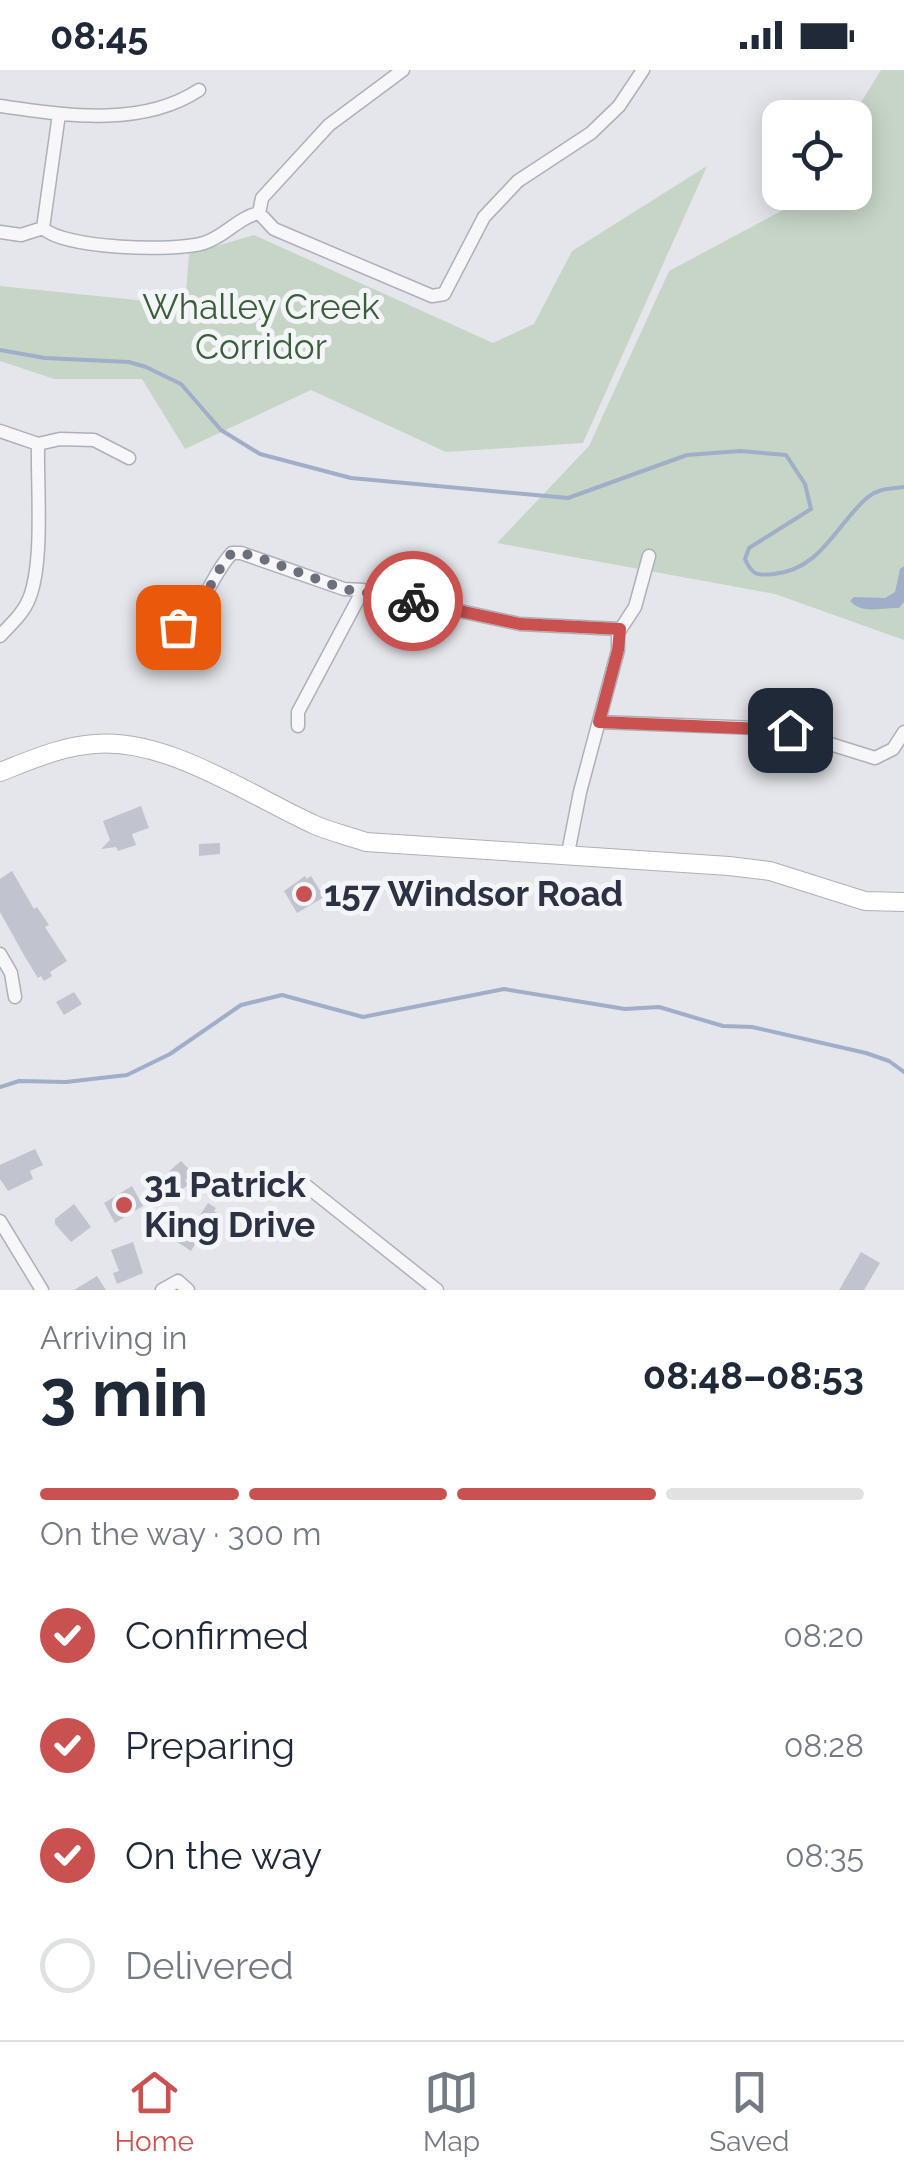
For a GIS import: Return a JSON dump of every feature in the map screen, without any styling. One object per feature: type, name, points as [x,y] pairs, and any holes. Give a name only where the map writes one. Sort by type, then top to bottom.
[{"type":"street","points":[[259,213],[262,198],[329,125],[403,70]]},
{"type":"street","points":[[259,213],[274,229],[432,296],[444,294],[484,217],[518,181],[591,133],[619,106],[643,70]]},
{"type":"street","points":[[0,106],[59,114],[127,115],[181,102],[199,90]]},
{"type":"street","points":[[43,228],[59,114]]},
{"type":"street","points":[[43,228],[60,239],[173,248],[220,237],[239,220],[259,213]]},
{"type":"street","points":[[0,232],[21,235],[43,228]]},
{"type":"street","points":[[0,431],[38,444],[60,439],[94,440],[129,458]]},
{"type":"street","points":[[0,636],[25,608],[33,588],[38,444]]},
{"type":"street","points":[[178,627],[194,616],[232,553],[252,555],[344,589],[508,622],[620,629]]},
{"type":"street","points":[[568,853],[620,629],[635,607],[650,556]]},
{"type":"street","points":[[298,726],[298,712],[363,590]]},
{"type":"street","points":[[599,722],[782,728],[874,758],[893,750],[904,732]]},
{"type":"street","points":[[0,772],[73,747],[137,745],[185,761],[320,828],[366,842],[568,853],[770,872],[865,901],[904,902]]},
{"type":"street","points":[[0,954],[11,973],[15,997]]},
{"type":"street","points":[[299,1180],[438,1290]]},
{"type":"street","points":[[0,1221],[42,1290]]},
{"type":"street","points":[[162,1290],[178,1280],[188,1290]]},
{"type":"green space","points":[[881,70],[904,70],[904,640],[775,594],[497,543],[589,446],[669,271],[783,210],[872,210],[872,100],[862,100]]},
{"type":"green space","name":"Whalley Creek Corridor","points":[[707,166],[583,443],[446,452],[311,390],[185,449],[142,379],[54,379],[0,361],[0,286],[185,305],[189,254],[254,235],[493,343],[534,324],[572,251]]},
{"type":"water","points":[[904,566],[904,602],[899,608],[866,609],[850,601],[854,597],[885,598],[895,592]]},
{"type":"building","points":[[141,806],[149,828],[132,834],[136,845],[118,851],[116,847],[101,849],[110,840],[103,821]]},
{"type":"building","points":[[220,843],[220,854],[199,856],[199,844]]},
{"type":"building","points":[[12,871],[34,909],[37,907],[49,925],[45,927],[67,961],[44,981],[41,976],[38,978],[0,912],[0,879]]},
{"type":"building","name":"157 Windsor Road","points":[[311,876],[324,897],[297,913],[284,891]]},
{"type":"building","points":[[74,992],[82,1004],[64,1015],[56,1002]]},
{"type":"building","points":[[35,1149],[43,1165],[30,1171],[33,1179],[8,1191],[0,1179],[0,1165]]},
{"type":"building","points":[[181,1161],[193,1173],[185,1181],[189,1184],[167,1202],[157,1193],[163,1187],[158,1181]]},
{"type":"building","name":"31 Patrick King Drive","points":[[132,1186],[143,1206],[115,1223],[104,1203]]},
{"type":"building","points":[[208,1203],[219,1214],[202,1243],[197,1241],[191,1251],[176,1241],[179,1236],[174,1233],[181,1221],[188,1225],[193,1215],[198,1218]]},
{"type":"building","points":[[74,1204],[91,1227],[71,1242],[55,1219]]},
{"type":"building","points":[[133,1242],[143,1273],[117,1284],[113,1273],[119,1271],[111,1250]]},
{"type":"building","points":[[861,1252],[880,1263],[864,1290],[839,1290]]},
{"type":"building","points":[[97,1276],[106,1290],[74,1290]]},
{"type":"waterway","points":[[0,350],[45,358],[129,362],[146,367],[181,384],[221,430],[260,454],[351,478],[568,498],[687,455],[740,451],[786,455],[805,484],[811,509],[749,548],[745,559],[759,574],[774,574],[805,564],[868,497],[881,490],[904,487]]},
{"type":"waterway","points":[[0,1087],[19,1081],[66,1082],[127,1075],[170,1054],[241,1005],[282,995],[363,1017],[504,989],[625,1009],[659,1007],[723,1026],[752,1027],[866,1053],[889,1061],[904,1072]]},
{"type":"way so far","points":[[178,627],[194,616],[232,553],[252,555],[344,589],[413,601]]},
{"type":"place","name":"157 Windsor Road","points":[[304,894]]},
{"type":"place","name":"31 Patrick King Drive","points":[[124,1205]]},
{"type":"route","points":[[413,601],[520,624],[620,629],[599,722],[790,730]]}]
